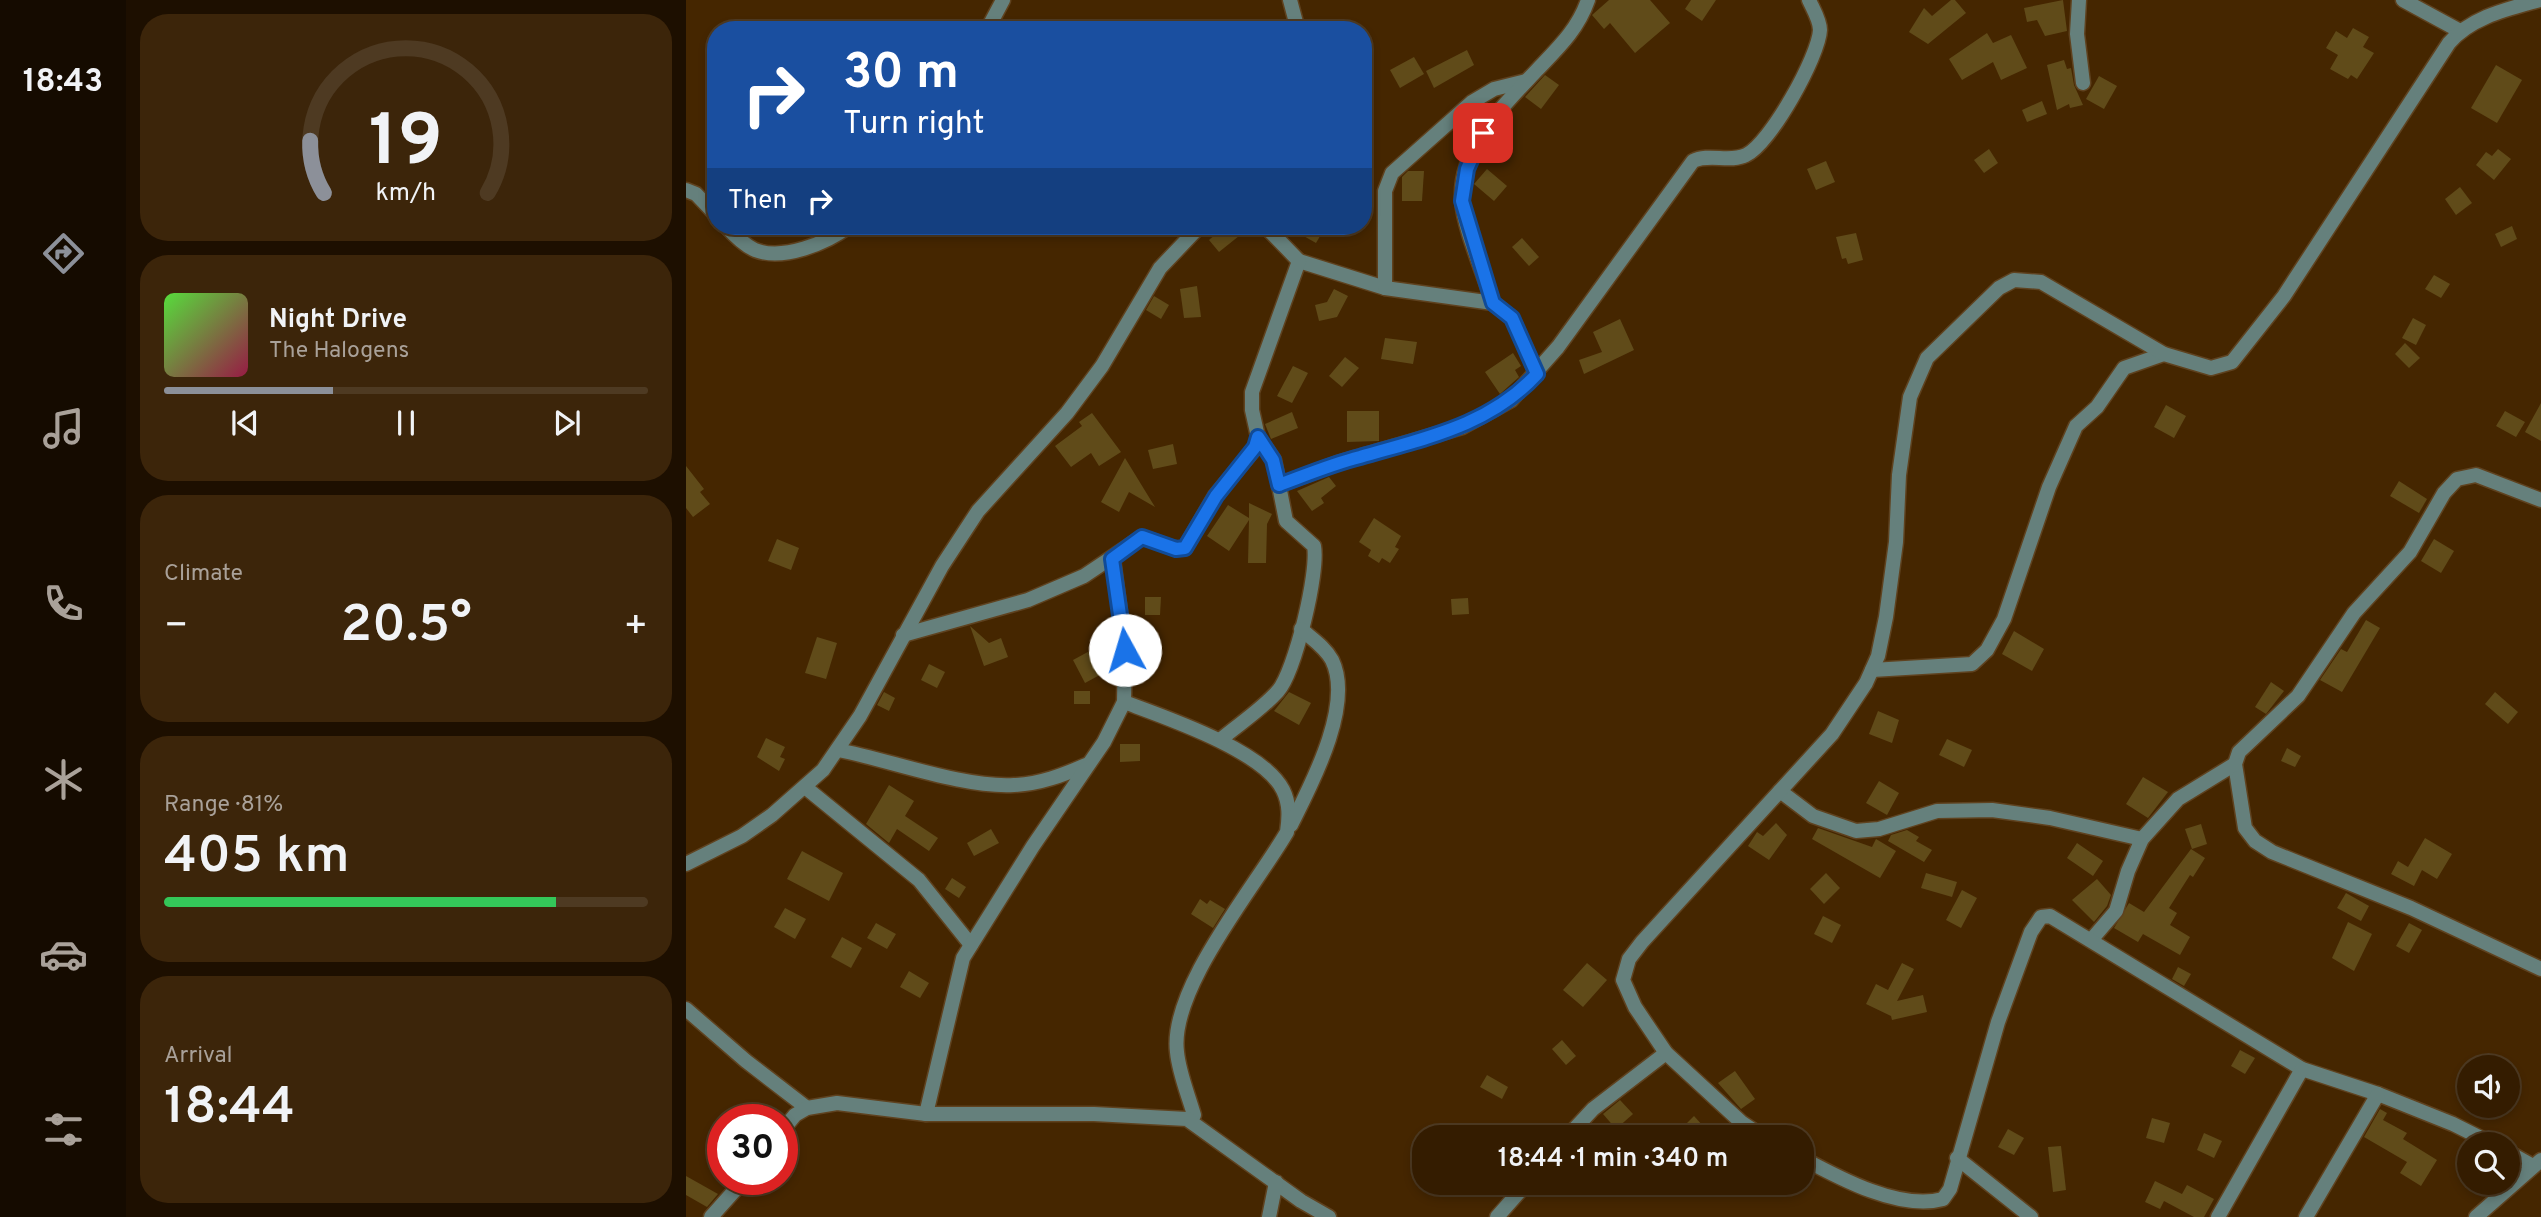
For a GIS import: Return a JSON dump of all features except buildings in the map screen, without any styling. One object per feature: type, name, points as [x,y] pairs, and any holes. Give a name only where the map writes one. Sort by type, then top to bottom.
[{"type":"street","points":[[991,21],[1003,0]]},
{"type":"street","points":[[1290,0],[1296,21]]},
{"type":"street","points":[[1493,303],[1462,201],[1464,182],[1475,145],[1527,81],[1572,33],[1588,0]]},
{"type":"street","points":[[1279,485],[1338,463],[1462,427],[1511,400],[1537,374],[1693,161],[1744,156],[1770,134],[1814,51],[1820,32],[1819,22],[1809,0]]},
{"type":"street","points":[[2079,0],[2077,34],[2083,83]]},
{"type":"street","points":[[2403,0],[2460,31]]},
{"type":"street","points":[[1746,1125],[1666,1053],[1625,988],[1623,980],[1629,959],[1832,734],[1872,670],[1886,617],[1896,542],[1899,475],[1910,397],[1927,358],[1998,288],[2026,279],[2040,282],[2164,354],[2211,368],[2232,362],[2248,344],[2460,31],[2503,6],[2540,0]]},
{"type":"street","points":[[1385,288],[1385,191],[1391,173],[1472,102],[1494,89],[1527,81]]},
{"type":"street","points":[[686,190],[696,194],[707,206]]},
{"type":"street","points":[[736,235],[751,248],[768,253],[787,252],[831,235]]},
{"type":"street","points":[[686,864],[741,836],[806,787],[838,750],[978,511],[1067,413],[1102,366],[1160,268],[1191,235]]},
{"type":"street","points":[[1274,235],[1299,261],[1385,288],[1493,303],[1512,318],[1537,374]]},
{"type":"street","points":[[1220,740],[1278,691],[1290,670],[1301,629],[1315,553],[1309,540],[1286,522],[1273,460],[1258,437],[1252,410],[1252,392],[1299,261]]},
{"type":"street","points":[[1872,670],[1972,664],[1980,658],[2004,619],[2049,487],[2076,426],[2097,407],[2124,368],[2164,354]]},
{"type":"street","points":[[903,635],[1028,600],[1112,559],[1142,537],[1176,549],[1185,548],[1216,496],[1255,447],[1258,437]]},
{"type":"street","points":[[2092,939],[2116,911],[2128,871],[2142,839],[2178,799],[2235,764],[2244,746],[2298,696],[2354,613],[2410,552],[2444,493],[2457,479],[2476,475],[2541,500]]},
{"type":"street","points":[[926,1114],[957,973],[971,945],[1104,742],[1124,702],[1125,650],[1112,559]]},
{"type":"street","points":[[1194,1115],[1176,1051],[1183,1012],[1205,957],[1287,832],[1321,767],[1337,693],[1332,661],[1301,629]]},
{"type":"street","points":[[1124,702],[1220,740],[1282,786],[1289,813],[1287,832]]},
{"type":"street","points":[[838,750],[955,778],[1012,786],[1038,782],[1087,765]]},
{"type":"street","points":[[2235,764],[2245,828],[2255,841],[2272,852],[2411,908],[2541,969]]},
{"type":"street","points":[[806,787],[919,880],[971,945]]},
{"type":"street","points":[[1780,791],[1813,816],[1856,831],[1879,829],[1937,811],[1992,810],[2050,818],[2142,839]]},
{"type":"street","points":[[1814,1164],[1868,1190],[1905,1200],[1935,1201],[1946,1196],[1998,1022],[2036,922],[2041,917],[2050,916],[2092,939],[2302,1069],[2378,1094],[2469,1132]]},
{"type":"street","points":[[686,1009],[746,1061],[807,1108]]},
{"type":"street","points":[[1578,1125],[1593,1109],[1666,1053]]},
{"type":"street","points":[[2218,1217],[2302,1069]]},
{"type":"street","points":[[2306,1217],[2378,1094]]},
{"type":"street","points":[[798,1113],[807,1108],[838,1103],[926,1114],[1094,1114],[1187,1119],[1329,1217]]},
{"type":"street","points":[[2476,1217],[2537,1163],[2520,1157]]},
{"type":"street","points":[[1957,1158],[2032,1217]]},
{"type":"street","points":[[1269,1217],[1276,1182]]},
{"type":"street","points":[[711,1217],[731,1195]]},
{"type":"street","points":[[1497,1217],[1516,1195]]},
{"type":"route","points":[[1125,650],[1112,559],[1142,537],[1149,537],[1176,549],[1185,548],[1216,496],[1250,456],[1258,437],[1273,460],[1279,485],[1338,463],[1462,427],[1511,400],[1537,374],[1512,318],[1493,303],[1465,216],[1462,201],[1464,182],[1475,145],[1483,133]]}]
